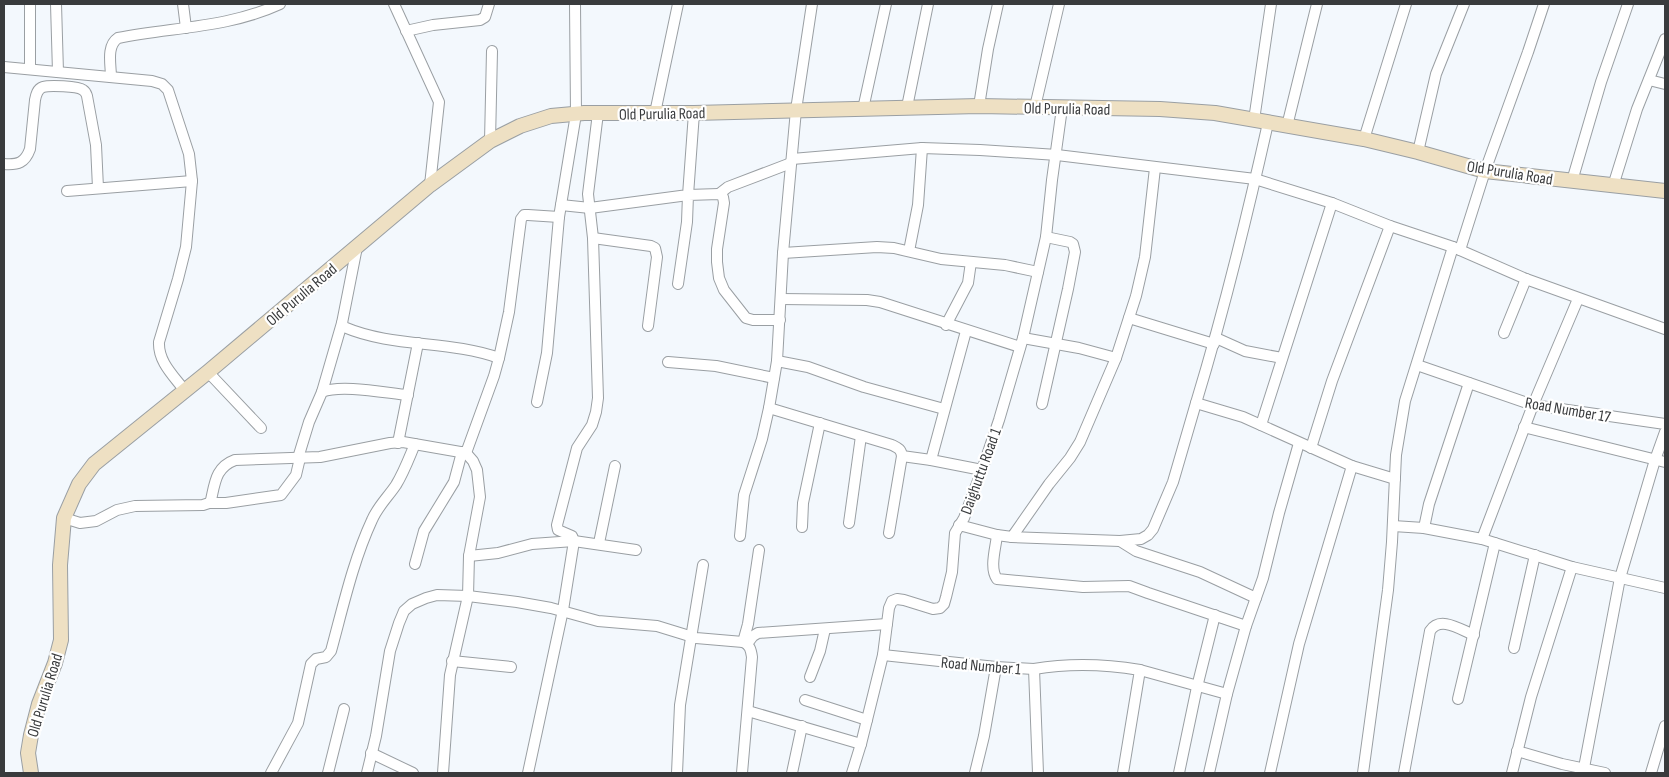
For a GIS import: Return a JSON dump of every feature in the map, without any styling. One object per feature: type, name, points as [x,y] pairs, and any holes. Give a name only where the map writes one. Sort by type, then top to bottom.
[{"type":"main road","name":"Old Purulia Road","points":[[31,773],[28,754],[31,736],[39,704],[61,640],[60,564],[64,518],[79,484],[94,464],[208,372],[430,185],[490,140],[520,126],[551,116],[576,114],[979,106],[1160,109],[1215,113],[1364,139],[1485,171],[1665,191]]},
{"type":"street","points":[[30,4],[30,69]]},
{"type":"street","points":[[56,4],[58,72]]},
{"type":"street","points":[[183,4],[186,28]]},
{"type":"street","points":[[111,77],[110,54],[113,41],[124,37],[246,18],[280,4]]},
{"type":"street","points":[[394,4],[439,102],[430,185]]},
{"type":"street","points":[[406,31],[433,25],[480,20],[485,17],[489,4]]},
{"type":"street","points":[[537,402],[547,353],[559,216],[576,114],[575,4]]},
{"type":"street","points":[[654,113],[678,4]]},
{"type":"street","points":[[740,536],[744,495],[762,439],[777,361],[783,253],[796,110],[812,4]]},
{"type":"street","points":[[863,109],[886,4]]},
{"type":"street","points":[[907,107],[928,4]]},
{"type":"street","points":[[979,106],[988,49],[998,4]]},
{"type":"street","points":[[1035,107],[1059,4]]},
{"type":"street","points":[[959,525],[1012,537],[1120,541],[1141,539],[1153,529],[1173,482],[1215,341],[1255,179],[1271,4]]},
{"type":"street","points":[[1287,126],[1317,4]]},
{"type":"street","points":[[1364,139],[1406,4]]},
{"type":"street","points":[[1418,152],[1436,74],[1464,4]]},
{"type":"street","points":[[1363,773],[1388,590],[1396,455],[1405,402],[1457,248],[1544,4]]},
{"type":"street","points":[[1572,181],[1601,82],[1628,4]]},
{"type":"street","points":[[1613,186],[1626,140],[1665,43]]},
{"type":"street","points":[[490,140],[492,51]]},
{"type":"street","points":[[4,66],[152,81],[162,84],[168,90],[189,154],[192,182],[186,247],[159,342],[159,351],[162,360],[185,391]]},
{"type":"street","points":[[1649,80],[1665,84]]},
{"type":"street","points":[[4,164],[14,165],[20,163],[28,156],[35,100],[40,89],[57,86],[81,88],[86,93],[96,145],[98,188]]},
{"type":"street","name":"Daighuttu Road 1","points":[[852,773],[883,655],[889,608],[892,601],[897,599],[933,609],[940,608],[944,604],[952,572],[954,540],[982,470],[1022,343],[1046,237],[1062,108]]},
{"type":"street","points":[[678,284],[687,222],[694,113]]},
{"type":"street","points":[[528,773],[563,610],[574,540],[572,536],[558,530],[557,525],[578,448],[592,425],[598,398],[593,238],[588,194],[598,114]]},
{"type":"street","points":[[792,159],[922,148],[980,150],[1057,155],[1255,179],[1332,203],[1390,226],[1457,248],[1526,280],[1665,330]]},
{"type":"street","points":[[909,250],[918,205],[922,148]]},
{"type":"street","points":[[561,205],[590,208],[720,194],[728,187],[791,163],[792,159]]},
{"type":"street","points":[[1012,537],[1080,442],[1116,358],[1136,296],[1145,257],[1155,168]]},
{"type":"street","points":[[67,191],[192,182]]},
{"type":"street","points":[[720,194],[724,203],[717,249],[717,262],[719,278],[724,290],[746,318],[753,320],[780,320]]},
{"type":"street","points":[[1261,425],[1332,203]]},
{"type":"street","points":[[415,564],[424,531],[454,482],[494,376],[509,312],[521,219],[528,215],[559,216]]},
{"type":"street","points":[[1311,448],[1332,381],[1390,226]]},
{"type":"street","points":[[1042,404],[1068,289],[1075,247],[1070,242],[1046,237]]},
{"type":"street","points":[[593,238],[655,248],[657,257],[648,326]]},
{"type":"street","points":[[64,518],[80,523],[96,521],[117,510],[135,506],[203,505],[281,495],[296,475],[309,422],[322,392],[342,323],[357,247]]},
{"type":"street","points":[[783,253],[877,247],[894,248],[941,259],[1005,265],[1038,272]]},
{"type":"street","points":[[946,325],[968,282],[972,262]]},
{"type":"street","points":[[1504,333],[1526,280]]},
{"type":"street","points":[[780,299],[867,300],[880,302],[966,331],[1022,343],[1056,344],[1116,358]]},
{"type":"street","points":[[1482,539],[1524,427],[1578,299]]},
{"type":"street","points":[[1129,318],[1245,351],[1282,358]]},
{"type":"street","points":[[342,323],[348,329],[382,338],[480,351],[499,358]]},
{"type":"street","points":[[931,460],[966,331]]},
{"type":"street","points":[[398,443],[418,343]]},
{"type":"street","points":[[777,361],[808,367],[864,387],[944,409]]},
{"type":"street","points":[[668,362],[716,366],[774,378]]},
{"type":"street","name":"Road Number 17","points":[[1417,365],[1533,405],[1665,424]]},
{"type":"street","points":[[208,372],[261,428]]},
{"type":"street","points":[[1424,528],[1429,504],[1469,383]]},
{"type":"street","points":[[322,392],[328,389],[341,389],[408,395]]},
{"type":"street","points":[[1196,403],[1243,417],[1352,466],[1395,479]]},
{"type":"street","points":[[769,408],[898,448],[902,452],[889,533]]},
{"type":"street","points":[[802,527],[803,503],[820,423]]},
{"type":"street","points":[[1524,427],[1660,461]]},
{"type":"street","points":[[1583,771],[1620,578],[1660,461],[1665,432]]},
{"type":"street","points":[[849,523],[861,436]]},
{"type":"street","points":[[209,503],[217,474],[228,463],[235,460],[320,457],[398,443],[415,444],[464,453],[473,461],[480,489],[479,506],[469,556],[468,596],[452,661],[443,773]]},
{"type":"street","points":[[1209,773],[1227,694],[1246,626],[1263,578],[1299,443]]},
{"type":"street","points":[[271,773],[298,723],[310,664],[316,659],[326,657],[331,651],[351,577],[372,520],[380,505],[404,472],[415,444]]},
{"type":"street","points":[[902,456],[982,470]]},
{"type":"street","points":[[599,544],[615,466]]},
{"type":"street","points":[[1270,773],[1299,644],[1352,466]]},
{"type":"street","points":[[1393,526],[1424,528],[1482,539],[1572,567],[1665,588]]},
{"type":"street","points":[[997,535],[994,567],[994,574],[997,578],[1083,587],[1130,586],[1148,594],[1246,626]]},
{"type":"street","points":[[469,556],[532,544],[574,540],[636,550]]},
{"type":"street","points":[[1120,541],[1136,551],[1200,572],[1256,598]]},
{"type":"street","points":[[1458,699],[1495,543]]},
{"type":"street","points":[[745,643],[759,550]]},
{"type":"street","points":[[1514,648],[1535,555]]},
{"type":"street","points":[[677,773],[680,705],[703,565]]},
{"type":"street","points":[[1512,773],[1531,697],[1572,567]]},
{"type":"street","points":[[366,773],[372,753],[390,651],[399,623],[404,611],[412,604],[437,595],[468,596],[563,610],[586,618],[656,626],[704,640],[745,643],[750,648],[752,658],[742,773]]},
{"type":"street","points":[[1179,773],[1196,687],[1215,615]]},
{"type":"street","points":[[1404,773],[1430,631],[1433,626],[1439,623],[1474,635]]},
{"type":"street","points":[[745,643],[758,634],[887,624]]},
{"type":"street","points":[[810,677],[820,652],[826,628]]},
{"type":"street","name":"Road Number 1","points":[[883,655],[996,667],[1034,669],[1038,773]]},
{"type":"street","points":[[452,661],[511,667]]},
{"type":"street","points":[[1034,669],[1079,664],[1114,665],[1140,670],[1227,694]]},
{"type":"street","points":[[975,773],[984,736],[996,667]]},
{"type":"street","points":[[1123,773],[1140,670]]},
{"type":"street","points":[[805,700],[867,720]]},
{"type":"street","points":[[328,773],[344,709]]},
{"type":"street","points":[[748,711],[861,744]]},
{"type":"street","points":[[792,773],[802,726]]},
{"type":"street","points":[[1651,773],[1665,726]]},
{"type":"street","points":[[1517,751],[1583,771],[1605,773]]},
{"type":"street","points":[[372,753],[413,773]]}]
